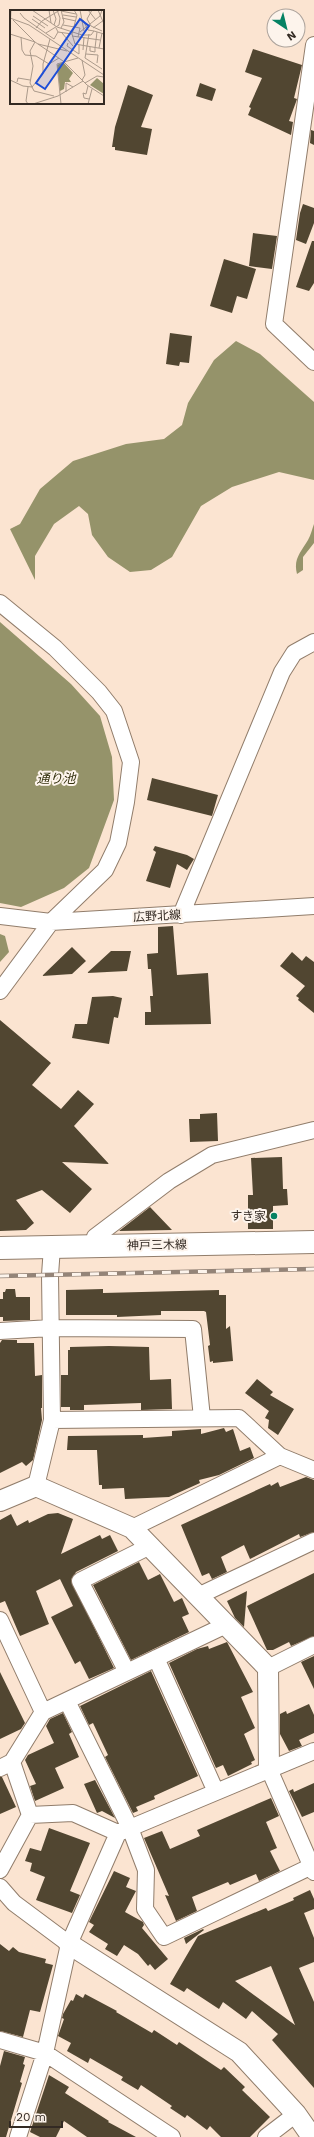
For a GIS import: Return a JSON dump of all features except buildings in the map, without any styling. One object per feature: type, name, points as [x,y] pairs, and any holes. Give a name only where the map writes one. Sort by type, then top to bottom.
[{"type":"main road","name":"神戸三木線","points":[[0,1248],[314,1242]]},
{"type":"street","points":[[314,45],[274,324],[314,362]]},
{"type":"street","points":[[0,603],[56,648],[100,692],[114,711],[131,762],[126,802],[118,843],[105,870],[51,922],[0,991]]},
{"type":"street","points":[[181,915],[282,672],[294,653],[314,642]]},
{"type":"street","name":"広野北線","points":[[0,916],[51,922],[314,906]]},
{"type":"street","points":[[95,1246],[95,1237],[169,1181],[212,1155],[314,1130]]},
{"type":"street","points":[[36,1486],[52,1420],[52,1247]]},
{"type":"street","points":[[0,1331],[51,1328],[193,1329],[202,1418]]},
{"type":"street","points":[[52,1420],[239,1418],[280,1456],[314,1470]]},
{"type":"street","points":[[132,1528],[280,1456]]},
{"type":"street","points":[[0,1501],[36,1486],[132,1528],[268,1668],[269,1769],[313,1867],[164,1937],[145,1909],[146,1870],[124,1831],[67,1701]]},
{"type":"street","points":[[198,1596],[314,1541]]},
{"type":"street","points":[[127,1672],[80,1581],[150,1546]]},
{"type":"street","points":[[0,1620],[43,1712]]},
{"type":"street","points":[[30,1815],[6,1765],[43,1712],[226,1625]]},
{"type":"street","points":[[268,1668],[314,1645]]},
{"type":"street","points":[[156,1658],[216,1792]]},
{"type":"street","points":[[18,2137],[44,2053],[68,1944],[124,1831],[314,1751]]},
{"type":"street","points":[[30,1815],[73,1813],[124,1831]]},
{"type":"street","points":[[0,1870],[30,1815]]},
{"type":"street","points":[[0,1887],[14,1903],[68,1944],[239,2052],[296,2114],[312,2137]]},
{"type":"street","points":[[0,2040],[44,2053],[172,2137]]},
{"type":"street","points":[[266,2137],[296,2114]]},
{"type":"water","points":[[236,341],[260,354],[314,402],[314,480],[279,472],[232,487],[201,506],[172,557],[151,570],[130,572],[108,557],[92,535],[88,514],[79,506],[54,524],[35,556],[35,580],[10,529],[20,524],[40,489],[73,461],[126,444],[164,439],[182,425],[188,403],[214,360]]},
{"type":"water","points":[[314,524],[314,543],[303,557],[303,570],[297,574],[297,560],[309,538]]},
{"type":"water","name":"通り池","points":[[0,622],[71,684],[100,716],[112,757],[114,800],[89,868],[64,888],[21,907],[0,903]]},
{"type":"water","points":[[0,934],[5,936],[9,952],[0,962]]},
{"type":"railway","points":[[0,1276],[314,1269]]},
{"type":"place","name":"すき家","points":[[274,1216]]}]
